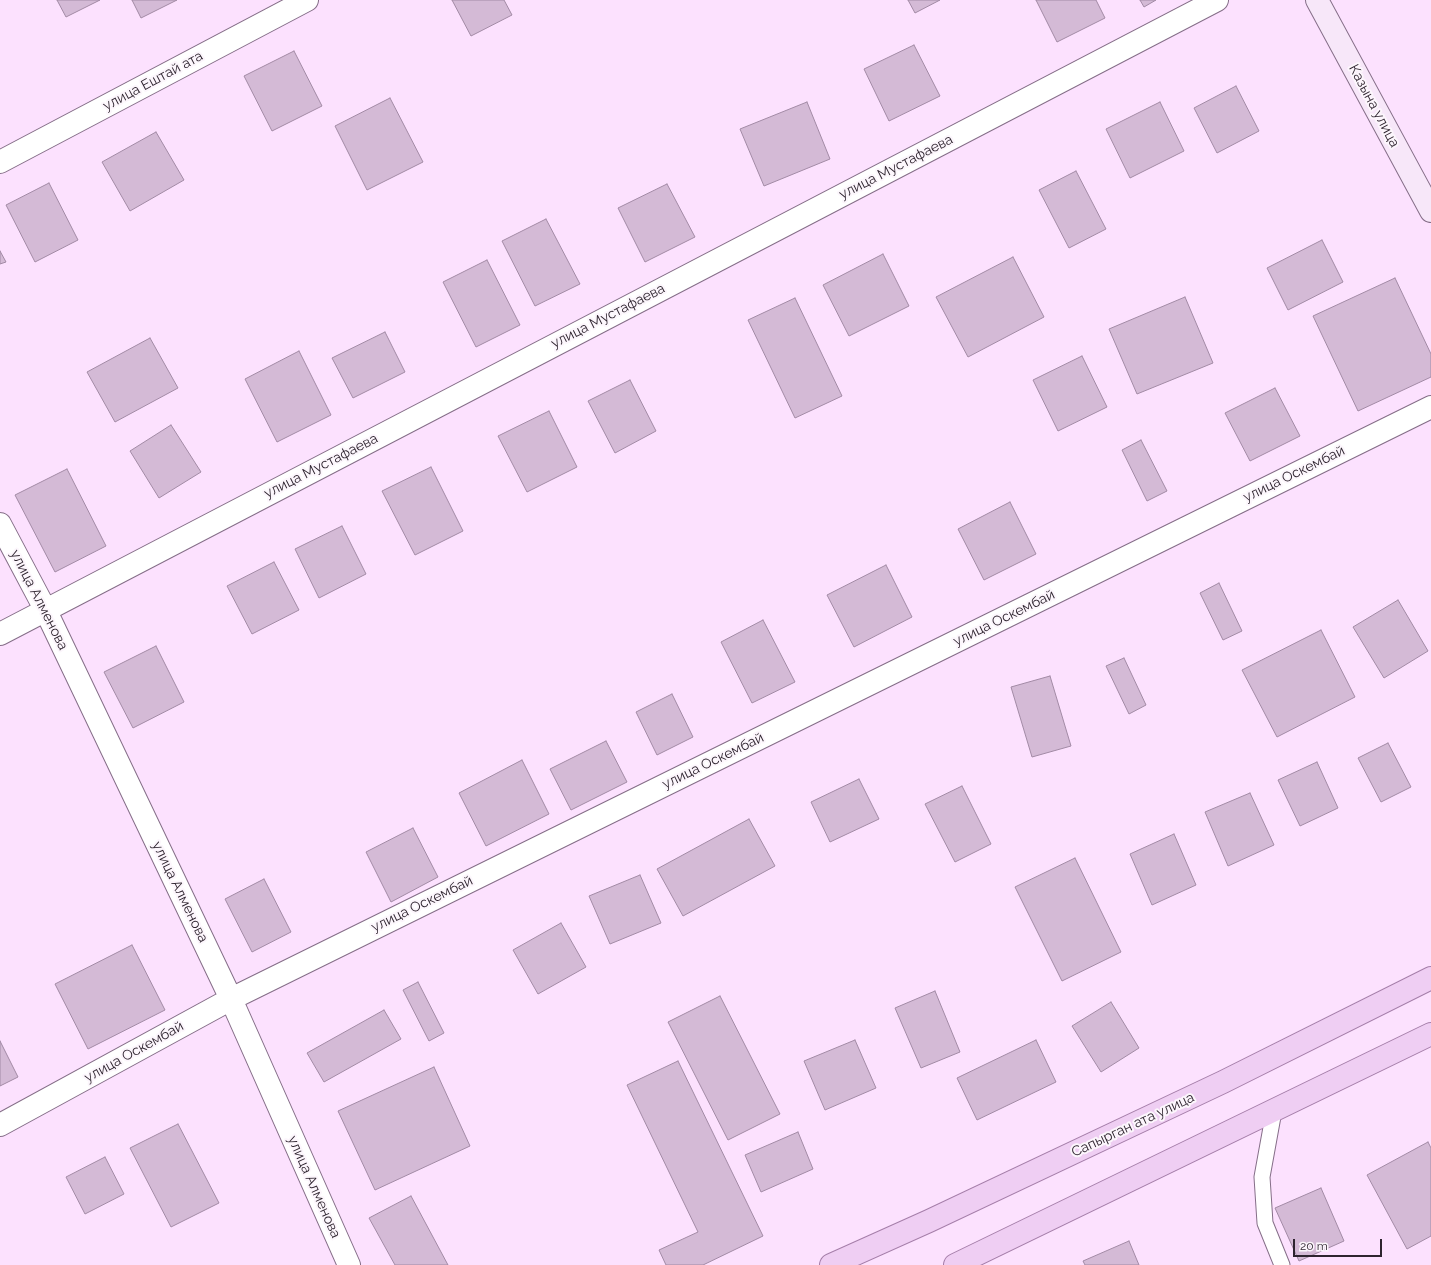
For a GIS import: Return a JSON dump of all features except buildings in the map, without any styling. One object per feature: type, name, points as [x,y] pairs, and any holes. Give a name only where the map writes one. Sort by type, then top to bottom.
[{"type":"main road","name":"Сапырган ата улица","points":[[831,1265],[929,1221],[1216,1086],[1431,978]]},
{"type":"main road","points":[[955,1265],[1431,1034]]},
{"type":"street","name":"улица Ештай ата","points":[[0,162],[307,0]]},
{"type":"street","name":"улица Мустафаева","points":[[0,634],[45,609],[1217,0]]},
{"type":"street","name":"Казына улица","points":[[1317,0],[1431,211]]},
{"type":"street","name":"улица Оскембай","points":[[0,1125],[231,999],[1431,407]]},
{"type":"street","name":"улица Алменова","points":[[0,524],[45,609],[231,999],[349,1265]]},
{"type":"lane","points":[[1274,1111],[1262,1177],[1265,1223],[1282,1265]]}]
